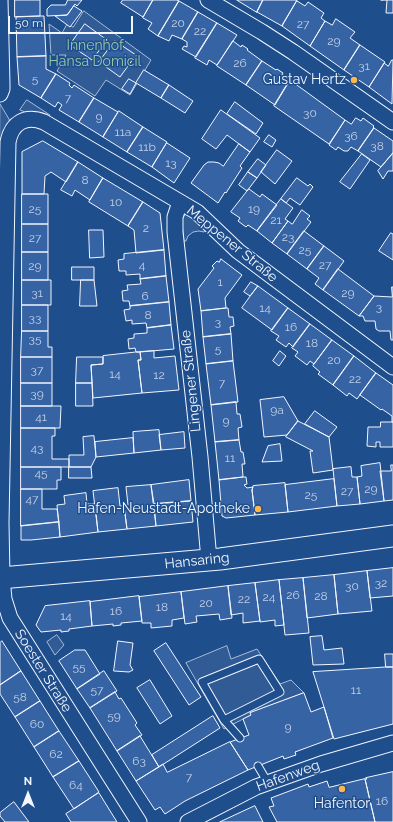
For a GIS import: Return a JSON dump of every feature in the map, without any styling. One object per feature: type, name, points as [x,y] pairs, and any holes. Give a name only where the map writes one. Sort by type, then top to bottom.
[{"type":"main road","name":"Hansaring","points":[[1,578],[209,560],[393,536]]},
{"type":"street","points":[[0,0],[2,84],[0,94]]},
{"type":"street","points":[[208,0],[287,48],[393,122]]},
{"type":"street","name":"Meppener Straße","points":[[19,122],[28,119],[37,119],[44,122],[197,212],[238,251],[393,367]]},
{"type":"street","name":"Soester Straße","points":[[19,122],[9,134],[8,142],[1,515],[1,578],[4,599],[10,618],[139,822]]},
{"type":"street","name":"Lingener Straße","points":[[180,202],[175,217],[175,232],[200,457],[209,560]]},
{"type":"street","name":"Hafenweg","points":[[188,822],[268,782],[321,764],[393,743]]},
{"type":"lane","points":[[224,720],[280,692],[259,659],[202,682],[224,720],[240,738]]},
{"type":"lane","points":[[258,766],[268,782]]},
{"type":"shaded area","name":"Innenhof Hansa Domicil","points":[[84,11],[151,60],[130,95],[106,80],[95,96],[57,71],[66,55],[51,55],[49,24],[62,33],[67,24],[73,27]]},
{"type":"shaded area","points":[[27,100],[50,115],[48,118],[34,112],[25,112],[20,110]]},
{"type":"shaded area","points":[[0,104],[9,119],[10,124],[3,150],[0,150]]},
{"type":"shaded area","points":[[187,214],[190,214],[207,228],[204,232],[193,232],[188,236],[186,241],[184,241],[182,219]]},
{"type":"shaded area","points":[[57,635],[64,645],[55,655],[47,642]]},
{"type":"shaded area","points":[[227,646],[231,659],[257,649],[280,684],[291,680],[304,693],[251,713],[251,715],[224,729],[186,663]]},
{"type":"building","points":[[15,0],[40,0],[40,16],[15,17]]},
{"type":"building","points":[[68,0],[82,0],[77,6],[75,4],[67,15],[47,16],[47,9],[51,5],[65,5]]},
{"type":"building","points":[[123,0],[153,0],[143,17],[121,3]]},
{"type":"building","points":[[153,0],[179,1],[158,36],[148,29],[152,23],[143,18]]},
{"type":"building","points":[[237,0],[263,0],[257,12]]},
{"type":"building","points":[[263,0],[297,0],[282,26],[257,12]]},
{"type":"building","points":[[387,0],[393,0],[393,13],[386,13]]},
{"type":"building","points":[[179,1],[198,12],[182,39],[172,35],[169,41],[158,36]]},
{"type":"building","points":[[297,1],[305,6],[308,2],[324,13],[321,18],[325,21],[310,46],[282,26]]},
{"type":"building","points":[[74,6],[82,11],[70,27],[55,16],[67,15]]},
{"type":"building","points":[[198,12],[217,23],[196,57],[182,49],[184,46],[187,47],[187,42],[182,39]]},
{"type":"building","points":[[44,16],[46,56],[17,57],[16,17]]},
{"type":"building","points":[[336,19],[355,32],[350,38],[360,45],[344,70],[310,46],[325,21],[332,25]]},
{"type":"building","points":[[217,23],[237,35],[217,65],[209,60],[207,65],[195,58]]},
{"type":"building","points":[[85,24],[107,40],[92,60],[70,45]]},
{"type":"building","points":[[115,41],[136,55],[120,77],[99,62]]},
{"type":"building","points":[[233,41],[241,47],[242,45],[248,49],[247,50],[262,61],[246,85],[217,66]]},
{"type":"building","points":[[360,45],[385,62],[369,87],[344,70]]},
{"type":"building","points":[[46,56],[46,69],[56,74],[41,98],[19,85],[17,57]]},
{"type":"building","points":[[392,60],[392,104],[369,87],[384,63],[388,66]]},
{"type":"building","points":[[262,61],[283,73],[282,75],[290,80],[275,105],[246,85]]},
{"type":"building","points":[[144,70],[169,85],[161,98],[136,83]]},
{"type":"building","points":[[56,74],[70,83],[69,85],[72,88],[74,85],[94,98],[79,122],[59,110],[62,105],[58,102],[55,107],[41,98]]},
{"type":"building","points":[[129,79],[136,83],[130,94],[122,89]]},
{"type":"building","points":[[290,80],[345,120],[329,144],[274,106]]},
{"type":"building","points":[[169,85],[193,101],[185,113],[161,98]]},
{"type":"building","points":[[94,98],[118,112],[103,137],[79,122]]},
{"type":"building","points":[[235,102],[263,123],[256,134],[227,114]]},
{"type":"building","points":[[221,110],[260,138],[250,152],[227,135],[216,149],[202,139]]},
{"type":"building","points":[[119,111],[143,127],[127,152],[103,137]]},
{"type":"building","points":[[356,118],[361,121],[363,118],[374,126],[358,151],[351,147],[348,151],[344,151],[338,147],[336,150],[329,145],[345,120],[351,124]]},
{"type":"building","points":[[143,127],[167,142],[152,167],[127,152]]},
{"type":"building","points":[[374,128],[393,141],[393,153],[381,167],[358,151]]},
{"type":"building","points":[[269,135],[276,140],[272,147],[264,142]]},
{"type":"building","points":[[43,141],[78,162],[66,182],[51,172],[45,176],[44,194],[22,194],[22,152]]},
{"type":"building","points":[[167,143],[190,158],[174,183],[152,167]]},
{"type":"building","points":[[239,144],[250,152],[240,166],[242,168],[218,203],[191,183],[204,165],[208,162],[219,163],[223,166]]},
{"type":"building","points":[[277,150],[292,161],[275,184],[261,172]]},
{"type":"building","points":[[393,153],[393,171],[388,171],[383,179],[378,171]]},
{"type":"building","points":[[362,154],[370,160],[350,189],[340,182]]},
{"type":"building","points":[[258,159],[266,165],[257,178],[248,172]]},
{"type":"building","points":[[78,162],[103,178],[90,200],[75,190],[72,196],[61,190]]},
{"type":"building","points":[[248,172],[257,178],[247,191],[239,185]]},
{"type":"building","points":[[103,178],[143,202],[128,226],[89,202]]},
{"type":"building","points":[[297,178],[308,186],[310,184],[313,187],[300,205],[290,198],[286,203],[281,199]]},
{"type":"building","points":[[249,189],[260,197],[262,194],[277,205],[257,231],[248,225],[246,227],[238,221],[240,218],[231,212]]},
{"type":"building","points":[[22,194],[48,194],[48,224],[22,224]]},
{"type":"building","points":[[281,199],[293,208],[285,219],[288,221],[272,243],[257,231]]},
{"type":"building","points":[[143,202],[160,213],[164,250],[136,253],[134,230],[128,226]]},
{"type":"building","points":[[302,210],[310,216],[307,219],[311,222],[287,254],[272,243],[288,221],[292,224]]},
{"type":"building","points":[[22,224],[48,224],[48,252],[22,252]]},
{"type":"building","points":[[89,230],[103,230],[104,257],[90,258]]},
{"type":"building","points":[[304,231],[324,246],[307,269],[287,254]]},
{"type":"building","points":[[391,233],[393,234],[393,260],[379,251]]},
{"type":"building","points":[[324,246],[344,261],[323,290],[315,284],[319,278],[307,269]]},
{"type":"building","points":[[164,250],[166,276],[140,279],[140,274],[126,275],[126,271],[119,271],[118,260],[124,259],[124,254]]},
{"type":"building","points":[[22,252],[48,252],[48,280],[22,280]]},
{"type":"building","points":[[221,259],[242,275],[225,298],[226,308],[201,311],[198,289],[214,268],[212,266]]},
{"type":"building","points":[[72,267],[94,267],[94,280],[72,280]]},
{"type":"building","points":[[338,269],[374,296],[359,316],[323,290]]},
{"type":"building","points":[[166,276],[169,302],[130,306],[129,301],[123,301],[122,291],[128,290],[127,285],[141,284],[140,279]]},
{"type":"building","points":[[22,280],[51,280],[51,305],[22,305]]},
{"type":"building","points":[[81,280],[94,280],[97,306],[80,306]]},
{"type":"building","points":[[251,282],[258,286],[250,296],[244,292]]},
{"type":"building","points":[[258,286],[288,308],[272,330],[242,308]]},
{"type":"building","points":[[392,287],[393,340],[391,340],[390,331],[379,331],[376,329],[375,321],[365,321],[363,316],[359,316],[374,296],[392,297]]},
{"type":"building","points":[[169,302],[171,325],[147,328],[146,323],[132,324],[132,320],[126,321],[124,310],[130,309],[130,306]]},
{"type":"building","points":[[22,305],[48,305],[48,331],[22,331]]},
{"type":"building","points":[[228,308],[229,317],[233,317],[234,326],[230,327],[231,334],[203,337],[201,311]]},
{"type":"building","points":[[288,308],[310,324],[293,347],[289,343],[286,347],[276,340],[279,336],[271,331]]},
{"type":"building","points":[[310,324],[332,340],[314,364],[310,361],[307,365],[295,356],[298,352],[292,348]]},
{"type":"building","points":[[171,325],[174,349],[136,352],[135,348],[129,349],[128,339],[134,338],[134,334],[147,333],[147,328]]},
{"type":"building","points":[[22,331],[48,331],[48,347],[52,347],[52,357],[21,357]]},
{"type":"building","points":[[231,334],[233,361],[206,364],[203,337]]},
{"type":"building","points":[[332,340],[354,356],[333,385],[318,374],[320,372],[313,366]]},
{"type":"building","points":[[154,351],[154,358],[175,356],[179,390],[142,393],[138,360],[141,360],[140,352]]},
{"type":"building","points":[[280,351],[286,356],[279,366],[273,361]]},
{"type":"building","points":[[140,352],[141,360],[138,360],[142,393],[93,398],[91,365],[103,364],[103,356]]},
{"type":"building","points":[[354,356],[376,373],[357,399],[349,393],[347,396],[333,385]]},
{"type":"building","points":[[21,357],[52,357],[52,383],[21,383]]},
{"type":"building","points":[[77,357],[103,357],[103,364],[91,365],[92,383],[76,383]]},
{"type":"building","points":[[233,361],[238,402],[211,405],[206,364]]},
{"type":"building","points":[[376,373],[393,385],[393,422],[392,416],[360,395]]},
{"type":"building","points":[[21,383],[52,383],[52,406],[21,406]]},
{"type":"building","points":[[76,383],[92,383],[93,406],[76,406]]},
{"type":"building","points":[[284,397],[298,421],[287,435],[264,437],[260,400]]},
{"type":"building","points":[[236,402],[237,414],[240,414],[242,427],[238,428],[239,440],[215,442],[211,405]]},
{"type":"building","points":[[21,406],[61,406],[60,428],[21,428]]},
{"type":"building","points":[[315,411],[337,427],[329,437],[305,424]]},
{"type":"building","points":[[298,421],[329,437],[333,470],[313,473],[310,451],[313,451],[286,437]]},
{"type":"building","points":[[381,422],[393,422],[393,447],[380,447],[380,442],[376,442],[376,447],[367,446],[368,427],[380,427]]},
{"type":"building","points":[[21,428],[55,428],[55,436],[52,436],[52,459],[69,459],[69,467],[21,467]]},
{"type":"building","points":[[159,430],[161,450],[134,453],[133,432]]},
{"type":"building","points":[[184,432],[185,448],[161,450],[159,435]]},
{"type":"building","points":[[94,436],[96,457],[91,467],[69,467],[69,455],[84,455],[83,437]]},
{"type":"building","points":[[133,438],[134,453],[96,457],[95,442]]},
{"type":"building","points":[[239,440],[245,464],[242,464],[243,477],[219,480],[215,442]]},
{"type":"building","points":[[280,444],[282,461],[262,462],[268,446]]},
{"type":"building","points":[[380,463],[384,501],[360,504],[357,477],[362,476],[361,466]]},
{"type":"building","points":[[391,465],[393,465],[393,500],[384,501],[380,471],[391,471]]},
{"type":"building","points":[[21,467],[61,467],[61,480],[57,480],[57,489],[21,489]]},
{"type":"building","points":[[69,467],[91,467],[92,478],[69,478]]},
{"type":"building","points":[[351,467],[352,477],[357,477],[360,504],[337,506],[333,469]]},
{"type":"building","points":[[246,477],[247,484],[244,485],[247,488],[253,487],[252,490],[255,515],[226,518],[222,516],[219,480]]},
{"type":"building","points":[[334,479],[337,506],[288,512],[285,485]]},
{"type":"building","points":[[189,480],[191,501],[154,504],[151,485]]},
{"type":"building","points":[[285,483],[288,512],[255,515],[252,490],[253,486]]},
{"type":"building","points":[[151,485],[156,526],[127,529],[124,506],[128,505],[126,487]]},
{"type":"building","points":[[118,488],[120,506],[124,506],[127,529],[98,532],[93,491]]},
{"type":"building","points":[[21,489],[42,489],[42,509],[57,509],[59,522],[21,526]]},
{"type":"building","points":[[86,493],[87,504],[95,504],[98,532],[60,537],[57,505],[65,504],[64,496]]},
{"type":"building","points":[[191,501],[193,522],[156,526],[154,504]]},
{"type":"building","points":[[59,522],[60,537],[21,540],[21,526]]},
{"type":"building","points":[[393,568],[393,596],[370,598],[367,571]]},
{"type":"building","points":[[367,571],[372,611],[338,614],[334,575]]},
{"type":"building","points":[[334,575],[338,614],[307,618],[303,578]]},
{"type":"building","points":[[303,578],[309,633],[285,635],[279,580]]},
{"type":"building","points":[[279,580],[284,625],[275,626],[275,620],[260,622],[255,583]]},
{"type":"building","points":[[255,583],[260,621],[243,623],[243,613],[231,615],[228,586]]},
{"type":"building","points":[[228,586],[232,618],[220,620],[219,614],[196,616],[197,622],[185,624],[181,592]]},
{"type":"building","points":[[181,592],[184,618],[172,620],[172,626],[151,628],[151,623],[142,623],[139,597]]},
{"type":"building","points":[[139,596],[142,621],[121,623],[121,625],[113,626],[113,624],[92,626],[90,602]]},
{"type":"building","points":[[90,601],[92,626],[69,629],[69,631],[61,632],[61,630],[41,632],[36,625],[45,606]]},
{"type":"building","points":[[322,636],[324,650],[342,648],[344,664],[313,665],[310,637]]},
{"type":"building","points":[[2,641],[21,671],[0,685],[0,643]]},
{"type":"building","points":[[118,641],[133,643],[130,665],[133,670],[129,672],[114,671]]},
{"type":"building","points":[[166,643],[201,697],[189,705],[154,651]]},
{"type":"building","points":[[75,650],[85,650],[100,674],[77,689],[59,661]]},
{"type":"building","points":[[385,654],[393,654],[393,667],[386,667]]},
{"type":"building","points":[[393,667],[393,724],[334,739],[313,672]]},
{"type":"building","points":[[21,671],[40,701],[15,717],[0,694],[0,685]]},
{"type":"building","points":[[104,671],[117,691],[90,708],[77,689]]},
{"type":"building","points":[[150,680],[172,716],[160,724],[137,688]]},
{"type":"building","points":[[115,692],[119,699],[121,698],[137,723],[135,725],[142,735],[117,751],[90,708]]},
{"type":"building","points":[[304,693],[311,712],[324,707],[333,738],[295,752],[296,755],[284,759],[283,756],[248,770],[230,742],[249,735],[243,719],[251,715],[250,713]]},
{"type":"building","points":[[40,701],[59,731],[34,747],[15,717]]},
{"type":"building","points":[[213,716],[220,728],[159,767],[152,755]]},
{"type":"building","points":[[59,731],[79,761],[53,777],[34,747]]},
{"type":"building","points":[[140,736],[159,767],[136,781],[117,751]]},
{"type":"building","points":[[230,742],[248,770],[185,801],[165,814],[160,807],[155,810],[136,781],[163,764],[167,772]]},
{"type":"building","points":[[79,761],[99,792],[74,809],[53,777]]},
{"type":"building","points":[[393,772],[393,822],[375,822],[365,779]]},
{"type":"building","points":[[365,779],[375,822],[277,822],[269,807],[274,806],[271,798],[308,784],[309,787],[327,781],[329,787]]},
{"type":"building","points":[[99,793],[117,822],[71,822],[66,814]]},
{"type":"building","points":[[14,802],[29,822],[5,822],[0,816],[0,813]]},
{"type":"building","points":[[255,806],[263,822],[220,822]]},
{"type":"place","name":"Gustav Hertz","points":[[354,80]]},
{"type":"place","name":"Hafen-Neustadt-Apotheke","points":[[258,509]]},
{"type":"place","name":"Hafentor","points":[[342,789]]}]
